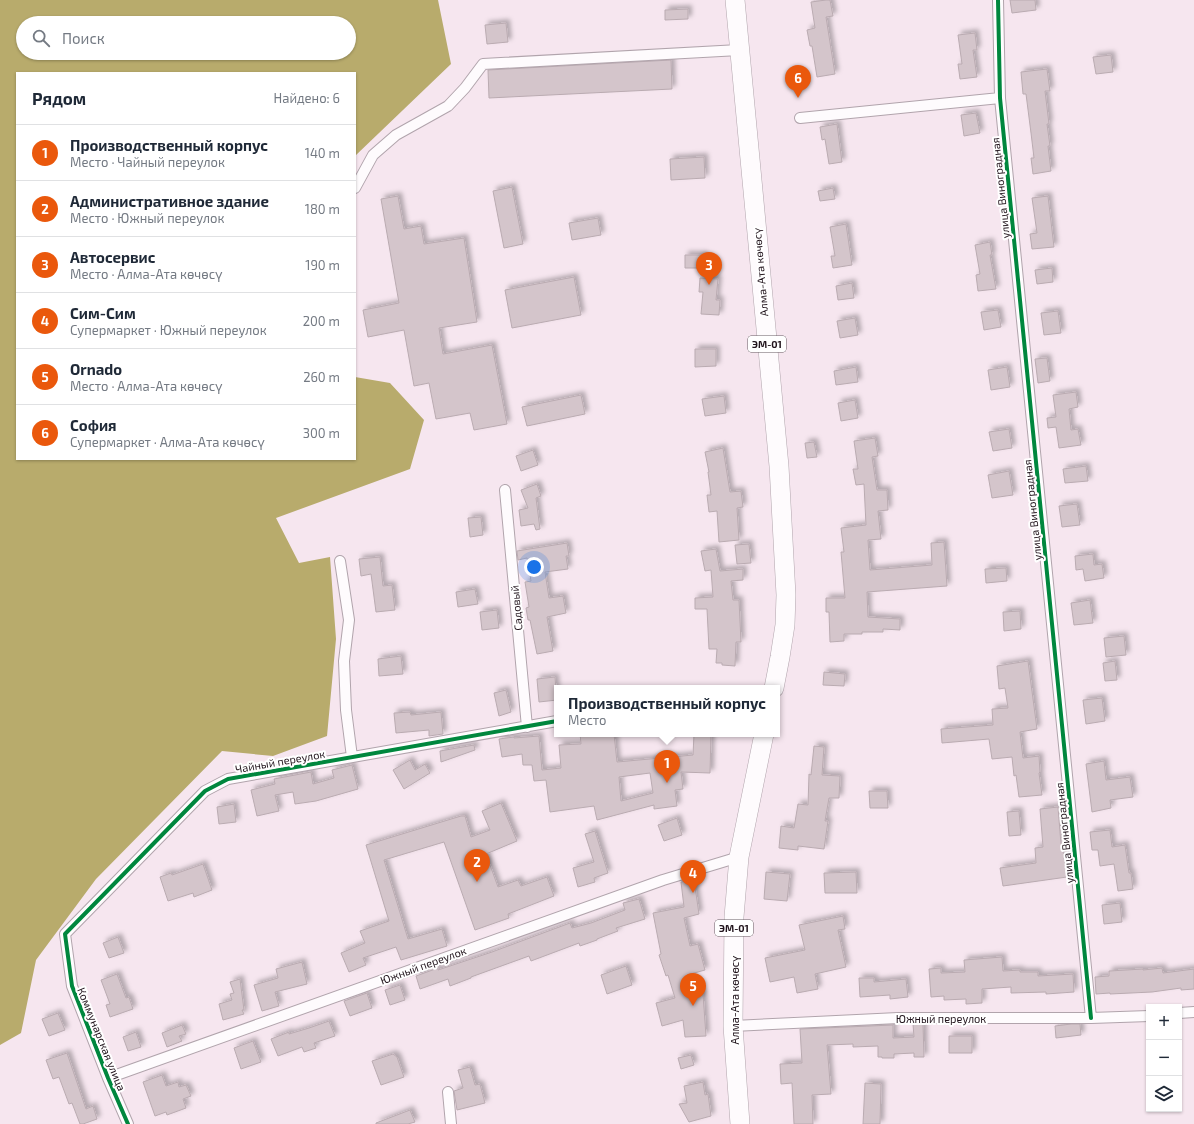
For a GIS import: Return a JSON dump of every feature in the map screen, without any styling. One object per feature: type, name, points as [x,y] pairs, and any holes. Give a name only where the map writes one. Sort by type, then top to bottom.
[{"type":"highway","name":"Алма-Ата көчөсү","points":[[735,0],[779,466],[786,595],[780,657],[775,685]]},
{"type":"highway","name":"Алма-Ата көчөсү","points":[[740,1124],[733,1026],[734,917],[739,857],[763,737]]},
{"type":"street","name":"улица Виноградная","points":[[998,0],[1000,98],[1091,1018]]},
{"type":"street","points":[[356,186],[373,155],[396,135],[448,106],[465,88],[483,64],[739,50]]},
{"type":"street","points":[[800,118],[1000,98]]},
{"type":"street","name":"Садовый","points":[[505,490],[527,726]]},
{"type":"street","points":[[340,561],[349,620],[344,661],[346,710],[352,758]]},
{"type":"street","name":"Чайный переулок","points":[[65,934],[205,791],[228,779],[554,722]]},
{"type":"street","name":"Южный переулок","points":[[108,1078],[656,883],[739,857]]},
{"type":"street","name":"Коммунарская улица","points":[[65,934],[72,986],[108,1078],[128,1124]]},
{"type":"street","points":[[1182,1013],[1194,1012]]},
{"type":"street","name":"Южный переулок","points":[[733,1026],[898,1018],[1091,1018],[1146,1016]]},
{"type":"street","points":[[448,1092],[451,1124]]},
{"type":"shaded area","points":[[0,0],[438,0],[451,64],[356,155],[356,72],[16,72],[16,460],[356,460],[356,377],[390,383],[424,420],[410,469],[276,518],[299,563],[330,557],[336,639],[327,736],[273,756],[222,751],[96,879],[36,960],[21,1033],[0,1045]]},
{"type":"building","points":[[830,0],[833,16],[826,17],[835,74],[817,77],[812,46],[810,46],[807,30],[815,28],[811,2]]},
{"type":"building","points":[[1010,0],[1035,0],[1036,10],[1012,13]]},
{"type":"building","points":[[688,9],[688,19],[665,20],[665,10]]},
{"type":"building","points":[[506,23],[508,42],[487,44],[485,25]]},
{"type":"building","points":[[975,33],[977,50],[973,50],[977,77],[960,79],[958,64],[962,64],[958,35]]},
{"type":"building","points":[[1111,55],[1113,72],[1096,74],[1093,57]]},
{"type":"building","points":[[671,60],[672,89],[489,98],[488,70]]},
{"type":"building","points":[[1047,69],[1050,91],[1045,91],[1049,124],[1047,124],[1051,171],[1033,174],[1031,158],[1034,158],[1026,94],[1023,94],[1021,72]]},
{"type":"building","points":[[976,113],[980,133],[964,136],[961,115]]},
{"type":"building","points":[[837,124],[842,162],[829,164],[825,139],[822,140],[820,127]]},
{"type":"building","points":[[704,157],[705,178],[671,180],[670,159]]},
{"type":"building","points":[[512,187],[523,244],[504,248],[493,191]]},
{"type":"building","points":[[833,188],[835,199],[820,201],[818,191]]},
{"type":"building","points":[[398,196],[404,229],[421,226],[424,244],[464,238],[477,322],[439,328],[443,354],[492,345],[507,424],[474,430],[470,413],[436,419],[429,383],[414,386],[404,330],[368,337],[363,310],[399,303],[381,199]]},
{"type":"building","points":[[1048,196],[1054,247],[1032,249],[1030,234],[1037,233],[1032,198]]},
{"type":"building","points":[[598,218],[601,235],[572,240],[569,223]]},
{"type":"building","points":[[846,224],[852,265],[833,268],[831,256],[835,256],[830,227]]},
{"type":"building","points":[[990,242],[992,255],[990,255],[996,289],[978,291],[976,275],[980,274],[975,245]]},
{"type":"building","points":[[685,255],[704,255],[704,268],[685,268]]},
{"type":"building","points":[[1052,268],[1053,282],[1037,284],[1035,270]]},
{"type":"building","points":[[574,277],[581,315],[512,328],[505,290]]},
{"type":"building","points":[[700,278],[718,279],[716,300],[720,300],[719,315],[701,314],[703,292],[699,292]]},
{"type":"building","points":[[852,283],[854,298],[838,300],[836,286]]},
{"type":"building","points":[[998,310],[1001,327],[984,330],[981,312]]},
{"type":"building","points":[[1058,311],[1061,333],[1044,335],[1041,313]]},
{"type":"building","points":[[855,318],[858,335],[840,338],[837,321]]},
{"type":"building","points":[[695,349],[716,349],[716,366],[695,367]]},
{"type":"building","points":[[1047,358],[1050,381],[1038,383],[1035,359]]},
{"type":"building","points":[[856,367],[858,382],[836,385],[834,371]]},
{"type":"building","points":[[1007,367],[1010,387],[991,390],[988,370]]},
{"type":"building","points":[[1076,392],[1078,407],[1069,409],[1071,430],[1078,429],[1081,445],[1059,448],[1056,427],[1048,428],[1047,418],[1056,417],[1053,395]]},
{"type":"building","points":[[581,395],[585,414],[527,426],[522,407]]},
{"type":"building","points":[[724,396],[726,413],[705,416],[702,399]]},
{"type":"building","points":[[855,400],[858,418],[841,421],[838,403]]},
{"type":"building","points":[[1009,429],[1012,448],[993,451],[989,432]]},
{"type":"building","points":[[875,438],[878,456],[872,457],[877,490],[887,490],[888,510],[878,511],[881,539],[868,540],[870,570],[932,565],[931,543],[944,542],[947,586],[867,592],[868,617],[900,619],[900,630],[883,629],[883,632],[844,634],[844,641],[830,642],[829,612],[826,612],[826,598],[845,598],[841,552],[844,552],[841,528],[866,525],[864,484],[856,485],[853,469],[858,469],[854,441]]},
{"type":"building","points":[[814,442],[817,457],[807,458],[805,443]]},
{"type":"building","points":[[723,448],[730,492],[741,491],[743,507],[737,508],[739,540],[719,542],[717,511],[709,512],[707,495],[711,495],[705,452]]},
{"type":"building","points":[[533,450],[538,465],[521,471],[516,456]]},
{"type":"building","points":[[1086,466],[1088,481],[1065,483],[1063,469]]},
{"type":"building","points":[[1009,471],[1013,495],[992,498],[988,475]]},
{"type":"building","points":[[537,484],[541,496],[536,498],[540,529],[536,530],[534,524],[521,526],[519,510],[528,508],[521,490]]},
{"type":"building","points":[[1077,504],[1080,525],[1062,527],[1059,506]]},
{"type":"building","points":[[481,517],[483,535],[470,537],[468,518]]},
{"type":"building","points":[[567,543],[569,556],[566,556],[568,569],[545,572],[549,598],[563,596],[566,613],[547,617],[553,651],[537,654],[526,608],[529,607],[525,582],[531,581],[527,558],[518,560],[517,551]]},
{"type":"building","points":[[749,544],[751,563],[737,564],[735,545]]},
{"type":"building","points":[[716,549],[720,571],[743,569],[743,580],[731,581],[733,600],[739,600],[741,642],[736,642],[735,666],[716,663],[717,649],[709,649],[707,609],[695,609],[695,598],[713,597],[711,570],[705,571],[701,551]]},
{"type":"building","points":[[1093,554],[1094,565],[1102,564],[1104,578],[1085,581],[1083,569],[1076,570],[1075,556]]},
{"type":"building","points":[[380,557],[383,586],[392,585],[395,610],[376,612],[371,574],[361,576],[359,559]]},
{"type":"building","points":[[1006,568],[1007,581],[986,583],[985,569]]},
{"type":"building","points":[[475,589],[478,604],[458,607],[456,592]]},
{"type":"building","points":[[1090,600],[1093,623],[1074,625],[1071,603]]},
{"type":"building","points":[[497,610],[499,628],[482,630],[480,612]]},
{"type":"building","points":[[1020,611],[1021,629],[1004,631],[1003,612]]},
{"type":"building","points":[[1124,636],[1126,655],[1106,657],[1104,638]]},
{"type":"building","points":[[401,656],[403,674],[379,676],[378,659]]},
{"type":"building","points":[[1028,661],[1037,729],[1020,732],[1023,758],[1039,756],[1039,773],[1042,795],[1019,797],[1016,775],[1014,776],[1012,757],[992,759],[989,739],[942,743],[941,729],[993,725],[992,709],[1008,708],[1005,688],[999,689],[997,666]]},
{"type":"building","points":[[1115,661],[1117,680],[1105,681],[1103,663]]},
{"type":"building","points":[[824,672],[845,674],[844,686],[823,685]]},
{"type":"building","points":[[555,677],[554,700],[539,702],[537,679]]},
{"type":"building","points":[[506,690],[511,712],[499,716],[494,693]]},
{"type":"building","points":[[1102,698],[1105,721],[1086,724],[1083,700]]},
{"type":"building","points":[[410,712],[411,715],[441,712],[443,734],[429,736],[429,730],[396,733],[394,713]]},
{"type":"building","points":[[539,736],[542,770],[561,768],[559,745],[581,744],[580,737],[614,737],[617,762],[693,755],[694,737],[711,737],[710,773],[681,772],[683,789],[675,790],[677,806],[654,809],[654,805],[597,820],[594,806],[550,812],[546,780],[534,781],[532,765],[523,765],[522,754],[502,757],[499,739]],"holes":[[[650,773],[653,793],[621,801],[619,777]]]},
{"type":"building","points":[[474,745],[475,750],[441,762],[440,751]]},
{"type":"building","points":[[814,746],[824,747],[822,775],[840,776],[839,798],[829,798],[825,821],[828,821],[824,849],[798,846],[798,850],[779,848],[781,826],[794,828],[798,804],[808,805],[809,774],[811,775]]},
{"type":"building","points":[[410,760],[415,770],[425,764],[430,773],[404,789],[393,770]]},
{"type":"building","points":[[1104,761],[1106,780],[1130,777],[1133,797],[1110,800],[1111,808],[1092,812],[1086,764]]},
{"type":"building","points":[[352,765],[358,789],[316,801],[295,804],[293,792],[275,795],[279,811],[257,816],[251,790],[275,784],[274,779],[311,772],[313,784],[334,778],[332,770]]},
{"type":"building","points":[[869,791],[887,791],[888,808],[870,808]]},
{"type":"building","points":[[501,803],[517,841],[486,854],[498,887],[518,880],[521,886],[547,877],[554,896],[508,914],[509,918],[475,930],[444,842],[384,860],[408,939],[442,929],[447,946],[401,960],[396,947],[363,958],[366,965],[349,972],[341,953],[365,943],[360,931],[389,921],[366,845],[461,816],[465,816],[471,837],[490,830],[482,811]]},
{"type":"building","points":[[234,804],[236,822],[219,824],[217,807]]},
{"type":"building","points":[[1058,807],[1061,844],[1067,877],[1003,886],[1000,868],[1036,863],[1035,848],[1043,847],[1040,809]]},
{"type":"building","points":[[1019,811],[1021,835],[1009,836],[1007,812]]},
{"type":"building","points":[[677,818],[682,835],[664,841],[658,825]]},
{"type":"building","points":[[1110,830],[1112,847],[1125,845],[1133,889],[1118,891],[1114,864],[1100,866],[1098,850],[1092,850],[1090,832]]},
{"type":"building","points":[[595,831],[608,873],[594,878],[595,882],[578,887],[573,868],[594,862],[585,834]]},
{"type":"building","points":[[203,864],[212,890],[194,897],[193,893],[168,901],[160,877],[171,873],[172,875]]},
{"type":"building","points":[[766,872],[790,874],[787,901],[764,899]]},
{"type":"building","points":[[856,872],[857,893],[825,893],[824,873]]},
{"type":"building","points":[[694,880],[699,914],[684,918],[690,946],[698,944],[705,970],[687,975],[693,995],[703,994],[706,1036],[685,1037],[683,1020],[662,1026],[656,1003],[675,998],[668,975],[666,976],[659,955],[661,954],[653,913],[684,907],[681,882]]},
{"type":"building","points":[[639,899],[645,919],[616,928],[618,931],[597,940],[580,946],[579,943],[531,961],[529,956],[450,986],[448,979],[420,989],[416,976],[492,952],[570,923],[572,928],[591,923],[625,910],[623,903]]},
{"type":"building","points":[[1120,903],[1122,922],[1104,924],[1102,905]]},
{"type":"building","points":[[843,916],[845,929],[838,930],[846,967],[815,974],[818,989],[797,993],[794,977],[770,982],[765,958],[805,950],[799,925]]},
{"type":"building","points":[[118,937],[124,953],[109,958],[103,943]]},
{"type":"building","points":[[1002,957],[1003,971],[1020,970],[1020,972],[1038,972],[1038,976],[1073,974],[1074,992],[1046,994],[1046,992],[1011,993],[1011,987],[982,989],[982,1003],[966,1004],[966,999],[944,1000],[944,996],[931,997],[929,969],[941,968],[941,973],[965,972],[964,960]]},
{"type":"building","points":[[302,962],[307,984],[275,992],[279,1006],[262,1011],[254,985],[278,978],[276,969]]},
{"type":"building","points":[[626,966],[632,985],[607,994],[601,975]]},
{"type":"building","points":[[1162,968],[1163,973],[1194,969],[1194,989],[1181,990],[1181,988],[1152,992],[1096,994],[1095,977],[1109,976],[1109,971]]},
{"type":"building","points":[[117,974],[126,998],[129,997],[133,1009],[110,1017],[106,1005],[110,1004],[101,980]]},
{"type":"building","points":[[859,978],[874,978],[874,982],[906,979],[908,997],[890,999],[890,995],[860,997]]},
{"type":"building","points":[[240,979],[244,1010],[242,1010],[244,1014],[223,1020],[219,1004],[232,1000],[230,994],[234,993],[230,982]]},
{"type":"building","points":[[400,985],[405,1000],[390,1005],[385,990]]},
{"type":"building","points":[[367,993],[372,1008],[350,1016],[344,1001]]},
{"type":"building","points":[[58,1013],[65,1030],[49,1036],[42,1019]]},
{"type":"building","points":[[329,1021],[335,1036],[314,1043],[316,1048],[304,1052],[302,1047],[278,1056],[271,1039],[289,1032],[289,1034]]},
{"type":"building","points":[[913,1024],[923,1024],[924,1057],[914,1057],[914,1053],[894,1054],[894,1058],[882,1058],[878,1057],[878,1046],[853,1047],[853,1044],[827,1045],[831,1094],[812,1095],[813,1124],[794,1124],[792,1083],[781,1084],[780,1064],[802,1063],[800,1029],[893,1025],[893,1038],[914,1037]]},
{"type":"building","points":[[1080,1024],[1081,1035],[1056,1038],[1055,1026]]},
{"type":"building","points":[[182,1025],[186,1034],[179,1036],[182,1041],[167,1047],[162,1033]]},
{"type":"building","points":[[136,1032],[141,1047],[128,1051],[123,1037]]},
{"type":"building","points":[[949,1036],[972,1036],[972,1053],[949,1053]]},
{"type":"building","points":[[253,1041],[261,1062],[241,1069],[234,1048]]},
{"type":"building","points":[[67,1053],[86,1109],[93,1106],[97,1119],[83,1124],[80,1124],[72,1103],[69,1104],[59,1077],[53,1079],[46,1060]]},
{"type":"building","points":[[393,1054],[397,1057],[404,1077],[381,1085],[372,1061]]},
{"type":"building","points":[[691,1055],[694,1065],[681,1069],[678,1058]]},
{"type":"building","points":[[470,1067],[475,1085],[480,1084],[485,1103],[457,1110],[454,1091],[463,1088],[458,1070]]},
{"type":"building","points":[[162,1075],[166,1086],[178,1082],[179,1087],[186,1085],[191,1096],[183,1099],[186,1108],[167,1115],[166,1112],[155,1116],[143,1082]]},
{"type":"building","points":[[703,1082],[705,1095],[708,1094],[711,1116],[689,1122],[679,1104],[687,1103],[684,1086]]},
{"type":"building","points":[[865,1083],[881,1084],[880,1124],[863,1124]]},
{"type":"building","points":[[410,1110],[415,1122],[408,1124],[376,1124],[376,1123]]},
{"type":"cycle path","points":[[998,0],[1000,98],[1091,1018]]},
{"type":"cycle path","points":[[128,1124],[108,1078],[72,986],[65,934],[205,791],[228,779],[554,722]]},
{"type":"place","name":"София","points":[[798,98]]},
{"type":"place","name":"Автосервис","points":[[709,285]]},
{"type":"place","name":"Производственный корпус","points":[[667,783]]},
{"type":"place","name":"Административное здание","points":[[477,882]]},
{"type":"place","name":"Сим-Сим","points":[[693,893]]},
{"type":"place","name":"Ornado","points":[[693,1006]]}]
